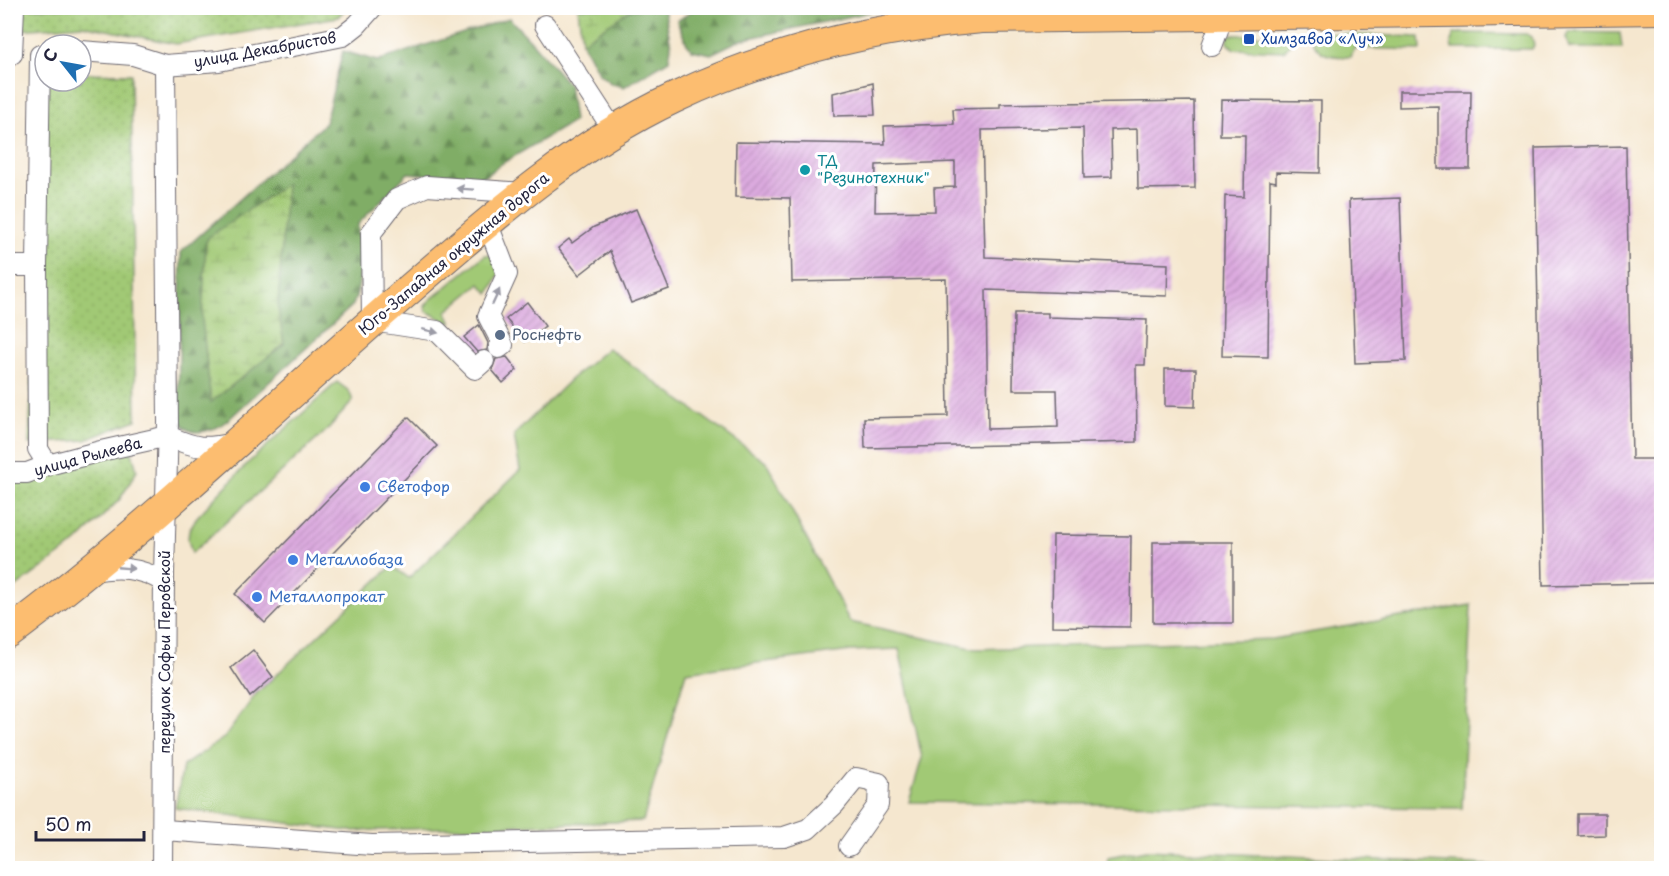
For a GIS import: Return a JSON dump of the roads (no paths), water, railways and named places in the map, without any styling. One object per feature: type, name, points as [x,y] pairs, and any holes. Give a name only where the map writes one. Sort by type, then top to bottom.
[{"type":"highway","name":"Юго-Западная окружная дорога","points":[[8,634],[167,504],[372,321],[524,193],[614,131],[672,99],[736,71],[787,53],[899,28],[981,13],[1662,9]]},
{"type":"street","points":[[14,8],[10,54],[33,55]]},
{"type":"street","name":"улица Декабристов","points":[[93,52],[133,55],[165,65],[219,61],[343,36],[370,10]]},
{"type":"street","points":[[1212,45],[1225,12]]},
{"type":"street","points":[[545,25],[614,131]]},
{"type":"street","name":"переулок Софьи Перовской","points":[[162,868],[164,582],[168,436],[165,65]]},
{"type":"street","points":[[42,93],[37,266],[38,449],[48,465]]},
{"type":"street","points":[[487,222],[507,274],[488,316],[503,345],[475,369],[437,331],[372,321],[371,233],[397,199],[427,186],[524,193]]},
{"type":"street","points":[[8,266],[37,266]]},
{"type":"street","points":[[168,436],[191,446],[212,447],[238,442]]},
{"type":"street","name":"улица Рылеева","points":[[8,473],[27,473],[101,451],[168,436]]},
{"type":"street","points":[[85,573],[112,567],[137,569],[152,574],[164,582]]},
{"type":"street","points":[[164,830],[372,845],[784,837],[808,829],[834,805],[856,778],[879,783],[878,805],[849,846]]},
{"type":"place","name":"Химзавод «Луч»","points":[[1249,39]]},
{"type":"place","name":"ТД \"Резинотехник\"","points":[[805,170]]},
{"type":"place","name":"Роснефть","points":[[500,335]]},
{"type":"place","name":"Светофор","points":[[365,487]]},
{"type":"place","name":"Металлобаза","points":[[293,560]]},
{"type":"place","name":"Металлопрокат","points":[[257,597]]}]
